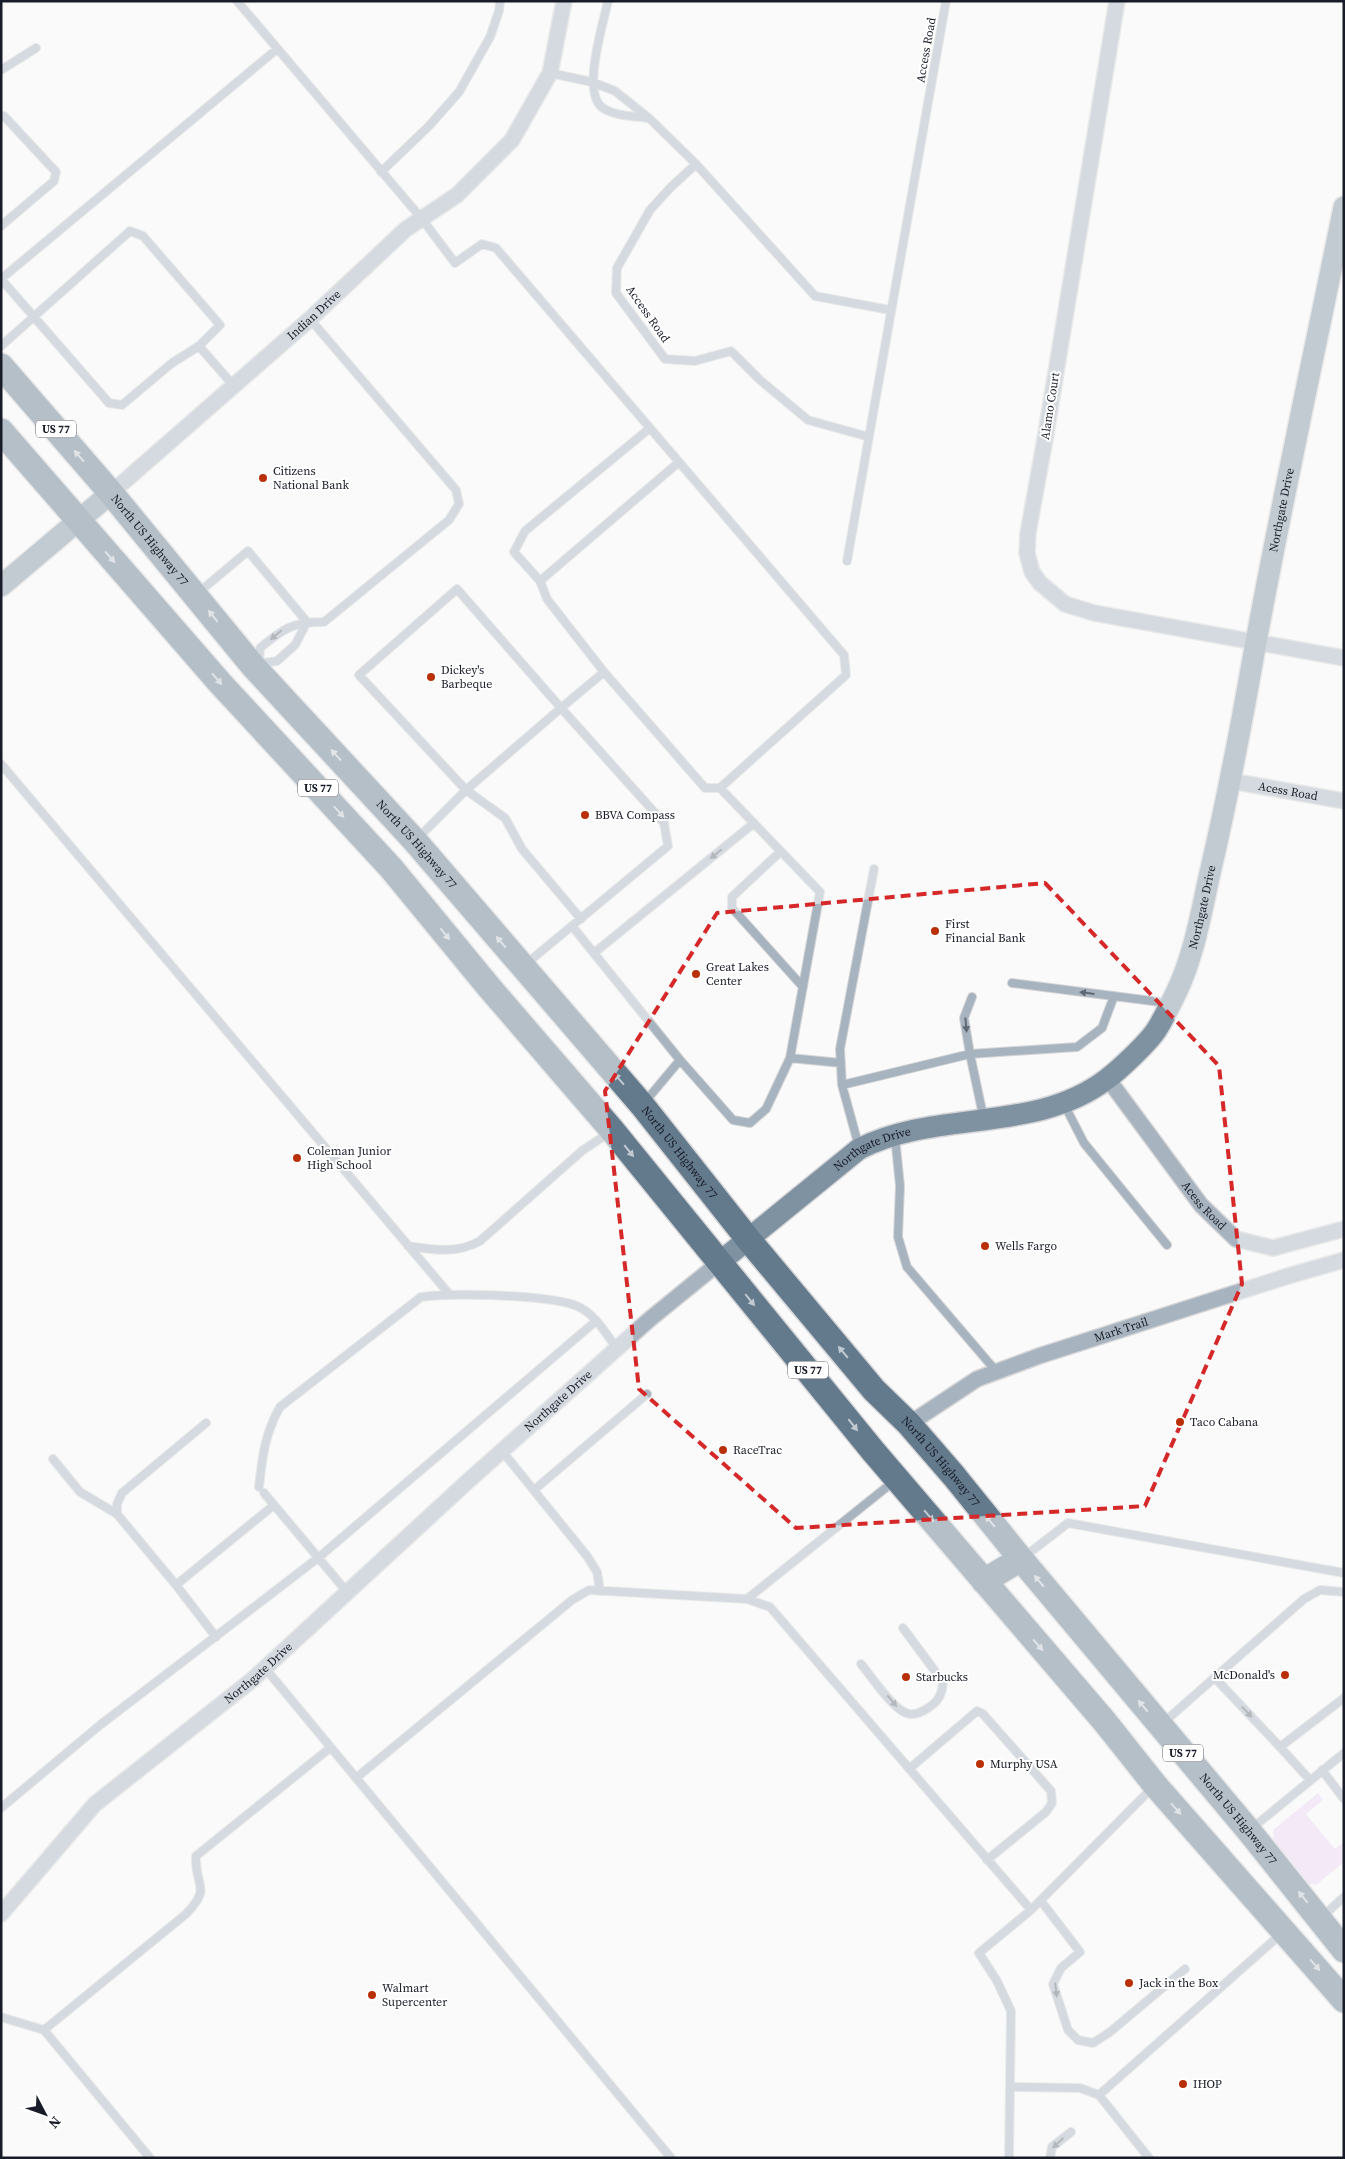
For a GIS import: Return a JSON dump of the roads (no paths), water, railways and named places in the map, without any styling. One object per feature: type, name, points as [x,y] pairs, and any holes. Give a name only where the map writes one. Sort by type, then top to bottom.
[{"type":"main road","name":"North US Highway 77","points":[[1,366],[256,664],[415,841],[642,1105],[748,1240],[874,1390],[909,1424],[1249,1831],[1344,1950]]},
{"type":"main road","name":"US 77","points":[[1,431],[220,683],[391,868],[488,986],[612,1130],[897,1479],[1105,1722],[1155,1785],[1344,2000]]},
{"type":"main road","points":[[984,1581],[1021,1559]]},
{"type":"street","name":"Indian Drive","points":[[1,586],[111,493],[310,319],[406,229],[457,195],[512,140],[550,73],[564,1]]},
{"type":"street","name":"Alamo Court","points":[[1116,1],[1045,439],[1028,532],[1027,553],[1032,572],[1040,583],[1065,604],[1094,613],[1344,658]]},
{"type":"street","name":"Northgate Drive","points":[[1,1914],[95,1804],[265,1668],[502,1451],[617,1349],[859,1149],[895,1134],[923,1127],[1014,1115],[1079,1096],[1108,1079],[1155,1032],[1177,991],[1196,936],[1231,781],[1256,642],[1344,207]]},
{"type":"street","name":"Acess Road","points":[[1231,781],[1344,801]]},
{"type":"street","name":"Acess Road","points":[[1108,1079],[1202,1205],[1236,1239],[1273,1248],[1344,1229]]},
{"type":"street","name":"Mark Trail","points":[[909,1424],[977,1378],[1251,1287],[1344,1260]]},
{"type":"lane","points":[[237,1],[422,219],[455,264],[482,244],[496,248],[650,428],[844,655],[846,675],[720,788],[705,788],[604,672],[546,599],[540,581],[514,552],[525,531],[650,428]]},
{"type":"lane","points":[[382,172],[435,120],[459,92],[490,37],[499,11],[500,1]]},
{"type":"lane","points":[[608,1],[592,82],[594,98],[600,107],[611,112],[650,119]]},
{"type":"lane","name":"Access Road","points":[[847,561],[946,1]]},
{"type":"lane","points":[[1,70],[36,48]]},
{"type":"lane","points":[[1,346],[35,318],[130,231],[143,236],[220,325],[199,346],[172,363],[122,405],[109,403],[35,318],[1,279],[278,49]]},
{"type":"lane","points":[[550,73],[592,82],[615,91],[650,119],[696,164],[814,296],[890,310]]},
{"type":"lane","points":[[1,116],[4,116],[56,172],[54,181],[1,226]]},
{"type":"lane","name":"Access Road","points":[[696,164],[650,210],[617,268],[616,293],[666,359],[696,362],[731,351],[760,380],[808,420],[869,437]]},
{"type":"lane","points":[[307,622],[295,646],[277,661],[256,664],[260,648],[284,629],[307,622],[324,622],[449,520],[459,504],[456,490],[310,319]]},
{"type":"lane","points":[[199,346],[233,385]]},
{"type":"lane","points":[[540,581],[679,462]]},
{"type":"lane","points":[[196,594],[248,551],[307,622]]},
{"type":"lane","points":[[522,967],[581,919],[668,846],[664,824],[457,590],[359,675],[466,790],[505,818],[522,849],[581,919]]},
{"type":"lane","points":[[415,841],[466,790],[604,672]]},
{"type":"lane","points":[[1,764],[450,1295]]},
{"type":"lane","points":[[572,926],[680,1060],[733,1120],[750,1123],[766,1109],[790,1058],[820,892],[720,788]]},
{"type":"lane","points":[[594,954],[754,823]]},
{"type":"lane","points":[[781,851],[732,897],[732,908],[803,987]]},
{"type":"lane","points":[[859,1149],[842,1085],[840,1048],[874,868]]},
{"type":"lane","points":[[1012,983],[1170,1003]]},
{"type":"lane","points":[[842,1085],[970,1054],[1077,1047],[1102,1028],[1114,996]]},
{"type":"lane","points":[[972,997],[964,1018],[984,1120]]},
{"type":"lane","points":[[790,1058],[841,1063]]},
{"type":"lane","points":[[642,1105],[680,1060]]},
{"type":"lane","points":[[1063,1102],[1084,1143],[1167,1245]]},
{"type":"lane","points":[[408,1246],[437,1250],[456,1250],[475,1244],[583,1150],[612,1130]]},
{"type":"lane","points":[[895,1134],[900,1186],[898,1237],[907,1267],[996,1371]]},
{"type":"lane","points":[[347,1592],[262,1490],[262,1452],[271,1422],[280,1407],[421,1296],[450,1295],[545,1299],[581,1308],[596,1321],[617,1349]]},
{"type":"lane","points":[[1,1808],[100,1725],[318,1558],[596,1321]]},
{"type":"lane","points":[[534,1490],[647,1394]]},
{"type":"lane","points":[[117,1514],[117,1504],[122,1493],[206,1423]]},
{"type":"lane","points":[[502,1451],[587,1556],[597,1572],[600,1591]]},
{"type":"lane","points":[[53,1459],[80,1492],[117,1514],[216,1637]]},
{"type":"lane","points":[[747,1599],[897,1479]]},
{"type":"lane","points":[[176,1585],[274,1504]]},
{"type":"lane","points":[[1021,1559],[1068,1523],[1344,1573]]},
{"type":"lane","points":[[356,1778],[572,1600],[589,1590],[747,1599],[770,1607],[1031,1910]]},
{"type":"lane","points":[[1160,1726],[1304,1599],[1320,1590],[1344,1592]]},
{"type":"lane","points":[[861,1664],[898,1708],[907,1714],[921,1712],[934,1704],[942,1694],[943,1682],[903,1628]]},
{"type":"lane","points":[[265,1668],[671,2158]]},
{"type":"lane","points":[[1214,1678],[1310,1780]]},
{"type":"lane","points":[[1280,1747],[1344,1698]]},
{"type":"lane","points":[[909,1769],[977,1711],[983,1714],[1051,1791],[1052,1803],[1046,1812],[988,1860]]},
{"type":"lane","points":[[44,2030],[186,1914],[199,1901],[202,1887],[195,1871],[196,1856],[330,1748]]},
{"type":"lane","points":[[1249,1831],[1344,1753]]},
{"type":"lane","points":[[1322,1770],[1344,1798]]},
{"type":"lane","points":[[1337,1789],[1344,1784]]},
{"type":"lane","points":[[1009,2158],[1011,2011],[997,1981],[979,1953],[1031,1910],[1155,1785]]},
{"type":"lane","points":[[1320,1918],[1344,1897]]},
{"type":"lane","points":[[1041,1900],[1080,1952],[1061,1968],[1053,1984],[1068,2030],[1078,2040],[1093,2043],[1110,2032],[1185,1969]]},
{"type":"lane","points":[[1099,2096],[1285,1931]]},
{"type":"lane","points":[[1,2017],[44,2030],[150,2158]]},
{"type":"lane","points":[[1010,2087],[1080,2088],[1099,2096],[1149,2158]]},
{"type":"lane","points":[[1050,2158],[1052,2147],[1071,2132]]},
{"type":"place","name":"Citizens National Bank","points":[[263,478]]},
{"type":"place","name":"Dickey's Barbeque","points":[[431,677]]},
{"type":"place","name":"BBVA Compass","points":[[585,815]]},
{"type":"place","name":"First Financial Bank","points":[[935,931]]},
{"type":"place","name":"Great Lakes Center","points":[[696,974]]},
{"type":"place","name":"Coleman Junior High School","points":[[297,1158]]},
{"type":"place","name":"Wells Fargo","points":[[985,1246]]},
{"type":"place","name":"Taco Cabana","points":[[1180,1422]]},
{"type":"place","name":"RaceTrac","points":[[723,1450]]},
{"type":"place","name":"McDonald's","points":[[1285,1675]]},
{"type":"place","name":"Starbucks","points":[[906,1677]]},
{"type":"place","name":"Murphy USA","points":[[980,1764]]},
{"type":"place","name":"Jack in the Box","points":[[1129,1983]]},
{"type":"place","name":"Walmart Supercenter","points":[[372,1995]]},
{"type":"place","name":"IHOP","points":[[1183,2084]]}]
